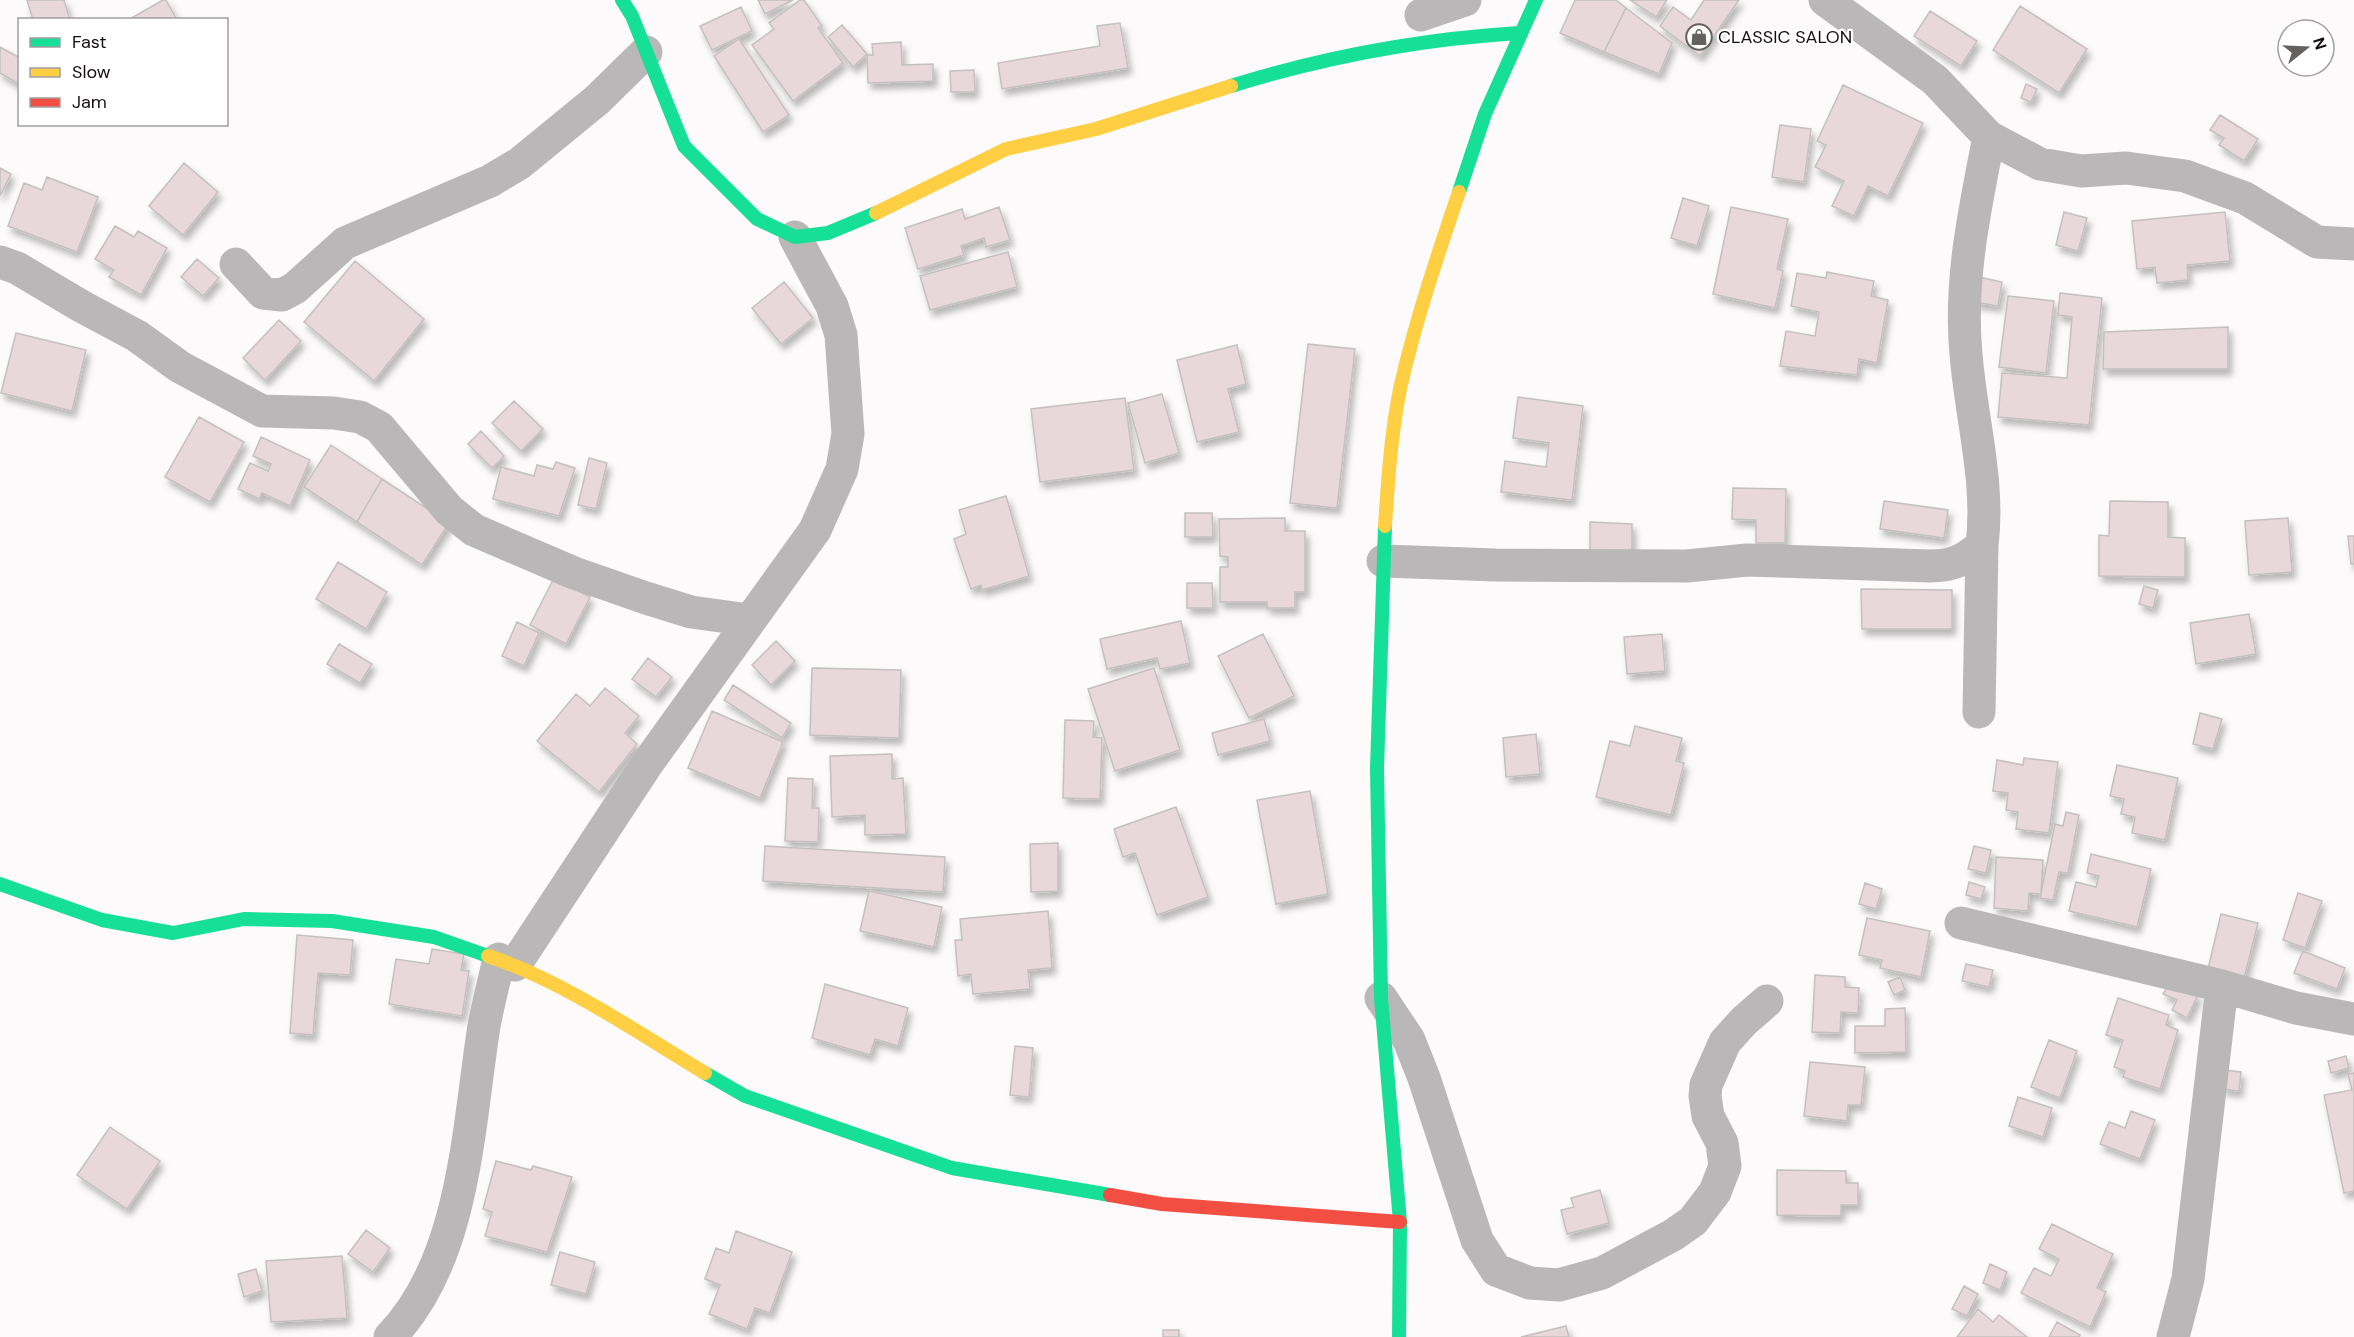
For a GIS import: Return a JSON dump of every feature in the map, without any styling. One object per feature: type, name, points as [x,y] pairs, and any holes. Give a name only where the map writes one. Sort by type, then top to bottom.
[{"type":"street","points":[[622,0],[632,16],[684,147],[757,219],[795,237],[828,233],[858,222],[1006,149],[1096,129],[1241,82],[1354,54],[1474,36],[1519,33]]},
{"type":"street","points":[[1421,15],[1465,0]]},
{"type":"street","points":[[1399,1337],[1400,1222],[1381,998],[1377,768],[1383,561],[1390,457],[1400,391],[1420,308],[1485,114],[1519,33],[1536,0]]},
{"type":"street","points":[[1825,0],[1935,80],[1989,137],[2040,164],[2081,171],[2126,168],[2185,176],[2245,198],[2317,242],[2354,244]]},
{"type":"street","points":[[236,264],[264,293],[282,295],[295,288],[345,243],[378,231],[490,181],[520,163],[597,100],[646,52]]},
{"type":"street","points":[[1979,712],[1982,546],[1985,522],[1980,455],[1966,355],[1963,307],[1970,246],[1989,137]]},
{"type":"street","points":[[390,1337],[414,1308],[434,1268],[455,1206],[485,1024],[507,962],[815,530],[842,469],[848,434],[841,335],[832,306],[795,237]]},
{"type":"street","points":[[0,262],[18,268],[137,336],[180,367],[262,411],[334,413],[360,417],[379,427],[449,510],[474,530],[574,573],[646,598],[691,612],[749,620]]},
{"type":"street","points":[[1383,561],[1508,566],[1687,566],[1747,560],[1810,564],[1949,566],[1967,559],[1982,546]]},
{"type":"street","points":[[0,884],[102,921],[173,933],[244,919],[332,921],[434,938],[507,962],[594,1007],[745,1096],[952,1168],[1162,1204],[1400,1222]]},
{"type":"street","points":[[1961,923],[2222,986],[2296,1008],[2354,1019]]},
{"type":"street","points":[[2173,1337],[2188,1279],[2222,986]]},
{"type":"street","points":[[1381,998],[1409,1040],[1424,1078],[1477,1240],[1496,1270],[1530,1283],[1559,1285],[1602,1273],[1673,1235],[1693,1221],[1715,1192],[1725,1166],[1722,1143],[1708,1116],[1704,1096],[1706,1084],[1725,1042],[1767,1001]]},
{"type":"building","points":[[27,0],[64,0],[69,18],[32,18]]},
{"type":"building","points":[[166,0],[176,18],[132,18]]},
{"type":"building","points":[[758,0],[793,0],[765,14]]},
{"type":"building","points":[[800,0],[804,0],[822,26],[818,28],[843,63],[793,101],[752,45],[774,29],[769,23]]},
{"type":"building","points":[[1575,0],[1616,0],[1626,8],[1604,52],[1560,33]]},
{"type":"building","points":[[1630,0],[1667,0],[1656,17]]},
{"type":"building","points":[[1704,0],[1739,0],[1700,56],[1660,26],[1673,7],[1691,20]]},
{"type":"building","points":[[2020,6],[2087,49],[2059,93],[1993,50]]},
{"type":"building","points":[[741,7],[752,31],[712,50],[700,26]]},
{"type":"building","points":[[1626,8],[1672,43],[1659,74],[1604,52]]},
{"type":"building","points":[[1930,11],[1977,41],[1961,66],[1914,36]]},
{"type":"building","points":[[1120,23],[1128,68],[1002,89],[998,63],[1100,46],[1097,26]]},
{"type":"building","points":[[842,25],[867,54],[853,67],[828,37]]},
{"type":"building","points":[[739,39],[789,115],[763,132],[714,56]]},
{"type":"building","points":[[901,42],[902,65],[933,64],[933,81],[868,83],[867,55],[873,55],[872,44]]},
{"type":"building","points":[[0,47],[18,57],[18,83],[0,73]]},
{"type":"building","points":[[974,70],[975,92],[951,92],[950,71]]},
{"type":"building","points":[[2026,84],[2037,89],[2031,102],[2021,98]]},
{"type":"building","points":[[1843,85],[1923,123],[1888,196],[1868,186],[1854,216],[1832,206],[1844,181],[1815,167],[1826,145],[1817,141]]},
{"type":"building","points":[[2220,115],[2258,139],[2244,161],[2219,145],[2224,138],[2210,130]]},
{"type":"building","points":[[1780,125],[1811,129],[1804,182],[1772,177]]},
{"type":"building","points":[[184,163],[218,192],[183,235],[149,206]]},
{"type":"building","points":[[0,168],[11,174],[0,196]]},
{"type":"building","points":[[47,177],[98,197],[77,252],[8,226],[24,183],[42,190]]},
{"type":"building","points":[[1683,198],[1709,206],[1697,246],[1671,238]]},
{"type":"building","points":[[999,207],[1010,240],[986,247],[984,238],[961,246],[964,255],[918,269],[905,228],[962,209],[965,219]]},
{"type":"building","points":[[1731,207],[1788,219],[1777,269],[1783,271],[1775,308],[1713,294]]},
{"type":"building","points":[[2064,212],[2087,218],[2078,251],[2056,245]]},
{"type":"building","points":[[2225,212],[2230,261],[2187,265],[2188,280],[2157,283],[2155,267],[2137,269],[2132,221]]},
{"type":"building","points":[[115,226],[134,237],[138,231],[167,248],[141,295],[109,277],[114,270],[95,259]]},
{"type":"building","points":[[1008,252],[1017,287],[930,310],[920,276]]},
{"type":"building","points":[[197,259],[219,278],[203,296],[181,277]]},
{"type":"building","points":[[355,261],[424,319],[374,381],[304,322]]},
{"type":"building","points":[[1827,272],[1874,281],[1871,296],[1888,300],[1877,363],[1859,359],[1857,375],[1780,366],[1786,331],[1815,336],[1819,312],[1791,306],[1797,273],[1826,278]]},
{"type":"building","points":[[1979,277],[2002,282],[1998,306],[1974,302]]},
{"type":"building","points":[[784,282],[813,318],[781,344],[752,308]]},
{"type":"building","points":[[2060,293],[2102,298],[2089,425],[1998,417],[2002,373],[2067,378],[2072,317],[2058,315]]},
{"type":"building","points":[[2008,296],[2054,301],[2046,373],[1999,367]]},
{"type":"building","points":[[279,320],[301,341],[265,380],[243,358]]},
{"type":"building","points":[[2228,327],[2228,369],[2103,369],[2104,332]]},
{"type":"building","points":[[16,333],[86,350],[72,411],[1,393]]},
{"type":"building","points":[[1308,344],[1355,349],[1337,508],[1290,503]]},
{"type":"building","points":[[1237,345],[1246,384],[1228,389],[1239,432],[1197,442],[1177,360]]},
{"type":"building","points":[[1162,394],[1179,453],[1145,463],[1128,403]]},
{"type":"building","points":[[1518,397],[1583,406],[1572,500],[1501,492],[1505,461],[1546,467],[1549,443],[1513,438]]},
{"type":"building","points":[[1125,398],[1134,470],[1040,482],[1031,409]]},
{"type":"building","points":[[514,401],[543,429],[521,451],[492,423]]},
{"type":"building","points":[[199,417],[244,442],[210,502],[165,477]]},
{"type":"building","points":[[481,431],[504,456],[492,468],[468,444]]},
{"type":"building","points":[[261,437],[310,460],[290,506],[262,493],[259,499],[238,489],[250,463],[268,471],[271,464],[253,456]]},
{"type":"building","points":[[331,445],[382,479],[357,522],[304,487]]},
{"type":"building","points":[[589,458],[607,463],[596,509],[578,505]]},
{"type":"building","points":[[556,462],[575,468],[559,516],[493,499],[501,467],[534,476],[537,465],[553,469]]},
{"type":"building","points":[[382,479],[449,523],[422,565],[357,522]]},
{"type":"building","points":[[1733,488],[1786,489],[1785,543],[1756,543],[1756,520],[1732,519]]},
{"type":"building","points":[[1006,496],[1029,576],[982,590],[981,585],[971,589],[954,539],[966,534],[959,510]]},
{"type":"building","points":[[1884,501],[1948,510],[1944,538],[1880,529]]},
{"type":"building","points":[[2110,501],[2168,502],[2168,537],[2185,538],[2185,577],[2099,576],[2099,535],[2109,536]]},
{"type":"building","points":[[1185,513],[1212,513],[1213,537],[1185,537]]},
{"type":"building","points":[[1285,518],[1285,531],[1305,531],[1305,592],[1295,592],[1295,608],[1267,608],[1267,602],[1220,602],[1220,567],[1228,567],[1228,557],[1220,556],[1219,519]]},
{"type":"building","points":[[2288,518],[2292,572],[2249,575],[2245,521]]},
{"type":"building","points":[[1590,522],[1632,524],[1632,554],[1590,553]]},
{"type":"building","points":[[2348,536],[2354,536],[2354,564],[2351,564]]},
{"type":"building","points":[[338,562],[387,592],[366,629],[316,599]]},
{"type":"building","points":[[554,578],[590,597],[566,644],[530,625]]},
{"type":"building","points":[[1187,583],[1212,583],[1213,608],[1187,608]]},
{"type":"building","points":[[2144,586],[2158,590],[2153,608],[2139,604]]},
{"type":"building","points":[[1861,589],[1952,590],[1952,629],[1862,629]]},
{"type":"building","points":[[2249,614],[2256,654],[2196,664],[2190,623]]},
{"type":"building","points":[[1181,621],[1190,663],[1160,669],[1157,658],[1107,669],[1100,639]]},
{"type":"building","points":[[517,622],[539,633],[524,666],[502,656]]},
{"type":"building","points":[[1263,634],[1294,696],[1249,718],[1218,656]]},
{"type":"building","points":[[1662,634],[1665,671],[1627,674],[1624,637]]},
{"type":"building","points":[[776,641],[795,661],[771,685],[752,665]]},
{"type":"building","points":[[339,644],[372,664],[360,683],[327,664]]},
{"type":"building","points":[[648,658],[672,677],[656,697],[632,679]]},
{"type":"building","points":[[812,668],[901,670],[899,738],[810,735]]},
{"type":"building","points":[[1154,668],[1180,750],[1115,771],[1088,689]]},
{"type":"building","points":[[733,685],[791,723],[782,738],[724,700]]},
{"type":"building","points":[[605,688],[639,716],[625,733],[637,744],[599,792],[537,741],[576,694],[590,706]]},
{"type":"building","points":[[712,711],[783,742],[760,798],[688,768]]},
{"type":"building","points":[[2200,713],[2222,719],[2213,749],[2193,744]]},
{"type":"building","points":[[1264,719],[1270,741],[1218,755],[1212,733]]},
{"type":"building","points":[[1065,720],[1094,721],[1093,737],[1102,738],[1100,799],[1063,798]]},
{"type":"building","points":[[1635,726],[1682,738],[1676,761],[1684,763],[1671,815],[1596,797],[1610,741],[1630,746]]},
{"type":"building","points":[[1536,734],[1540,774],[1506,777],[1503,738]]},
{"type":"building","points":[[892,754],[892,779],[903,778],[906,834],[865,835],[865,815],[832,817],[830,756]]},
{"type":"building","points":[[2024,758],[2058,762],[2049,833],[2016,829],[2018,812],[2006,810],[2008,793],[1993,791],[1997,760],[2023,765]]},
{"type":"building","points":[[2117,765],[2178,778],[2165,840],[2132,833],[2135,817],[2121,814],[2124,799],[2110,796]]},
{"type":"building","points":[[788,778],[813,779],[812,808],[819,808],[818,842],[785,841]]},
{"type":"building","points":[[1310,791],[1328,894],[1276,904],[1257,800]]},
{"type":"building","points":[[1176,807],[1208,897],[1157,915],[1135,853],[1123,857],[1114,829]]},
{"type":"building","points":[[2066,812],[2079,815],[2068,873],[2059,872],[2053,900],[2040,898],[2055,824],[2063,826]]},
{"type":"building","points":[[1058,843],[1058,891],[1031,892],[1030,844]]},
{"type":"building","points":[[765,846],[945,857],[943,892],[763,881]]},
{"type":"building","points":[[1974,846],[1991,850],[1986,873],[1968,869]]},
{"type":"building","points":[[2091,854],[2151,869],[2137,927],[2069,911],[2076,882],[2096,887],[2099,876],[2087,873]]},
{"type":"building","points":[[1996,857],[2043,860],[2041,894],[2029,893],[2028,911],[1994,908]]},
{"type":"building","points":[[1969,882],[1985,887],[1981,899],[1966,895]]},
{"type":"building","points":[[1865,883],[1882,889],[1876,909],[1859,904]]},
{"type":"building","points":[[869,891],[942,907],[934,947],[860,931]]},
{"type":"building","points":[[2298,893],[2322,901],[2305,948],[2283,940]]},
{"type":"building","points":[[1048,911],[1052,968],[1028,970],[1030,989],[973,994],[971,974],[958,976],[955,940],[962,940],[960,919]]},
{"type":"building","points":[[2221,914],[2258,923],[2244,978],[2208,969]]},
{"type":"building","points":[[1867,918],[1930,931],[1921,977],[1880,968],[1882,960],[1859,955]]},
{"type":"building","points":[[297,935],[353,940],[350,975],[318,973],[313,1035],[290,1033]]},
{"type":"building","points":[[432,949],[464,954],[461,970],[469,971],[462,1016],[389,1004],[396,959],[429,964]]},
{"type":"building","points":[[2303,951],[2345,968],[2337,989],[2294,973]]},
{"type":"building","points":[[1966,964],[1993,970],[1989,987],[1962,981]]},
{"type":"building","points":[[1815,975],[1845,977],[1845,987],[1859,988],[1858,1013],[1841,1012],[1840,1033],[1812,1032]]},
{"type":"building","points":[[1900,977],[1905,990],[1894,995],[1888,982]]},
{"type":"building","points":[[2171,980],[2198,995],[2187,1018],[2172,1010],[2177,1000],[2163,994]]},
{"type":"building","points":[[825,984],[908,1008],[898,1046],[875,1039],[870,1055],[812,1038]]},
{"type":"building","points":[[2118,998],[2169,1015],[2166,1025],[2178,1030],[2160,1089],[2123,1077],[2125,1071],[2114,1067],[2123,1040],[2106,1035]]},
{"type":"building","points":[[1905,1008],[1906,1052],[1855,1053],[1855,1026],[1885,1026],[1885,1009]]},
{"type":"building","points":[[2049,1040],[2077,1051],[2060,1098],[2031,1087]]},
{"type":"building","points":[[1015,1046],[1033,1048],[1029,1097],[1010,1095]]},
{"type":"building","points":[[2346,1056],[2349,1068],[2331,1073],[2328,1061]]},
{"type":"building","points":[[1810,1062],[1865,1067],[1861,1105],[1848,1105],[1847,1121],[1804,1116]]},
{"type":"building","points":[[2224,1070],[2241,1072],[2239,1091],[2222,1089]]},
{"type":"building","points":[[2354,1073],[2354,1191],[2344,1193],[2324,1095],[2352,1090],[2348,1074]]},
{"type":"building","points":[[2018,1097],[2052,1108],[2043,1137],[2009,1126]]},
{"type":"building","points":[[2131,1111],[2155,1120],[2140,1159],[2100,1144],[2109,1122],[2125,1128]]},
{"type":"building","points":[[110,1127],[160,1161],[127,1209],[77,1175]]},
{"type":"building","points":[[496,1161],[531,1170],[533,1166],[572,1177],[547,1252],[485,1236],[492,1212],[483,1209]]},
{"type":"building","points":[[1777,1170],[1846,1171],[1846,1183],[1858,1183],[1858,1205],[1841,1205],[1841,1216],[1777,1215]]},
{"type":"building","points":[[1600,1190],[1609,1223],[1567,1234],[1561,1210],[1574,1207],[1571,1198]]},
{"type":"building","points":[[2052,1224],[2113,1254],[2097,1288],[2106,1292],[2090,1327],[2021,1293],[2034,1268],[2051,1276],[2059,1259],[2039,1249]]},
{"type":"building","points":[[366,1230],[390,1248],[373,1272],[348,1254]]},
{"type":"building","points":[[736,1231],[792,1252],[770,1313],[755,1308],[747,1329],[709,1314],[720,1285],[705,1279],[716,1248],[729,1253]]},
{"type":"building","points":[[560,1252],[595,1262],[586,1294],[551,1285]]},
{"type":"building","points":[[342,1256],[347,1318],[271,1322],[266,1261]]},
{"type":"building","points":[[1990,1264],[2007,1272],[2000,1290],[1983,1283]]},
{"type":"building","points":[[256,1269],[262,1291],[244,1297],[238,1274]]},
{"type":"building","points":[[1964,1286],[1978,1294],[1967,1316],[1952,1309]]},
{"type":"building","points":[[1978,1309],[1993,1322],[1999,1315],[2027,1337],[1957,1337]]},
{"type":"building","points":[[2057,1322],[2080,1335],[2079,1337],[2049,1337]]},
{"type":"building","points":[[1566,1326],[1569,1337],[1521,1337]]},
{"type":"building","points":[[1163,1330],[1179,1330],[1179,1337],[1163,1337]]},
{"type":"traffic: fast","points":[[622,0],[632,16],[684,146],[757,219],[795,237],[828,233],[876,213]]},
{"type":"traffic: fast","points":[[1459,192],[1485,114],[1536,0]]},
{"type":"traffic: fast","points":[[1231,86],[1302,66],[1374,51],[1446,40],[1519,33]]},
{"type":"traffic: fast","points":[[1385,526],[1377,768],[1381,998],[1400,1222],[1399,1337]]},
{"type":"traffic: fast","points":[[0,884],[102,920],[173,933],[244,919],[332,921],[434,937],[488,956]]},
{"type":"traffic: fast","points":[[705,1073],[745,1096],[952,1168],[1110,1195]]},
{"type":"traffic: slow","points":[[876,213],[1006,149],[1096,129],[1231,86]]},
{"type":"traffic: slow","points":[[1385,526],[1392,440],[1400,389],[1419,314],[1459,192]]},
{"type":"traffic: slow","points":[[488,956],[545,979],[572,993],[705,1073]]},
{"type":"traffic: jam","points":[[1110,1195],[1162,1204],[1400,1222]]},
{"type":"place","name":"CLASSIC SALON","points":[[1699,37]]}]
